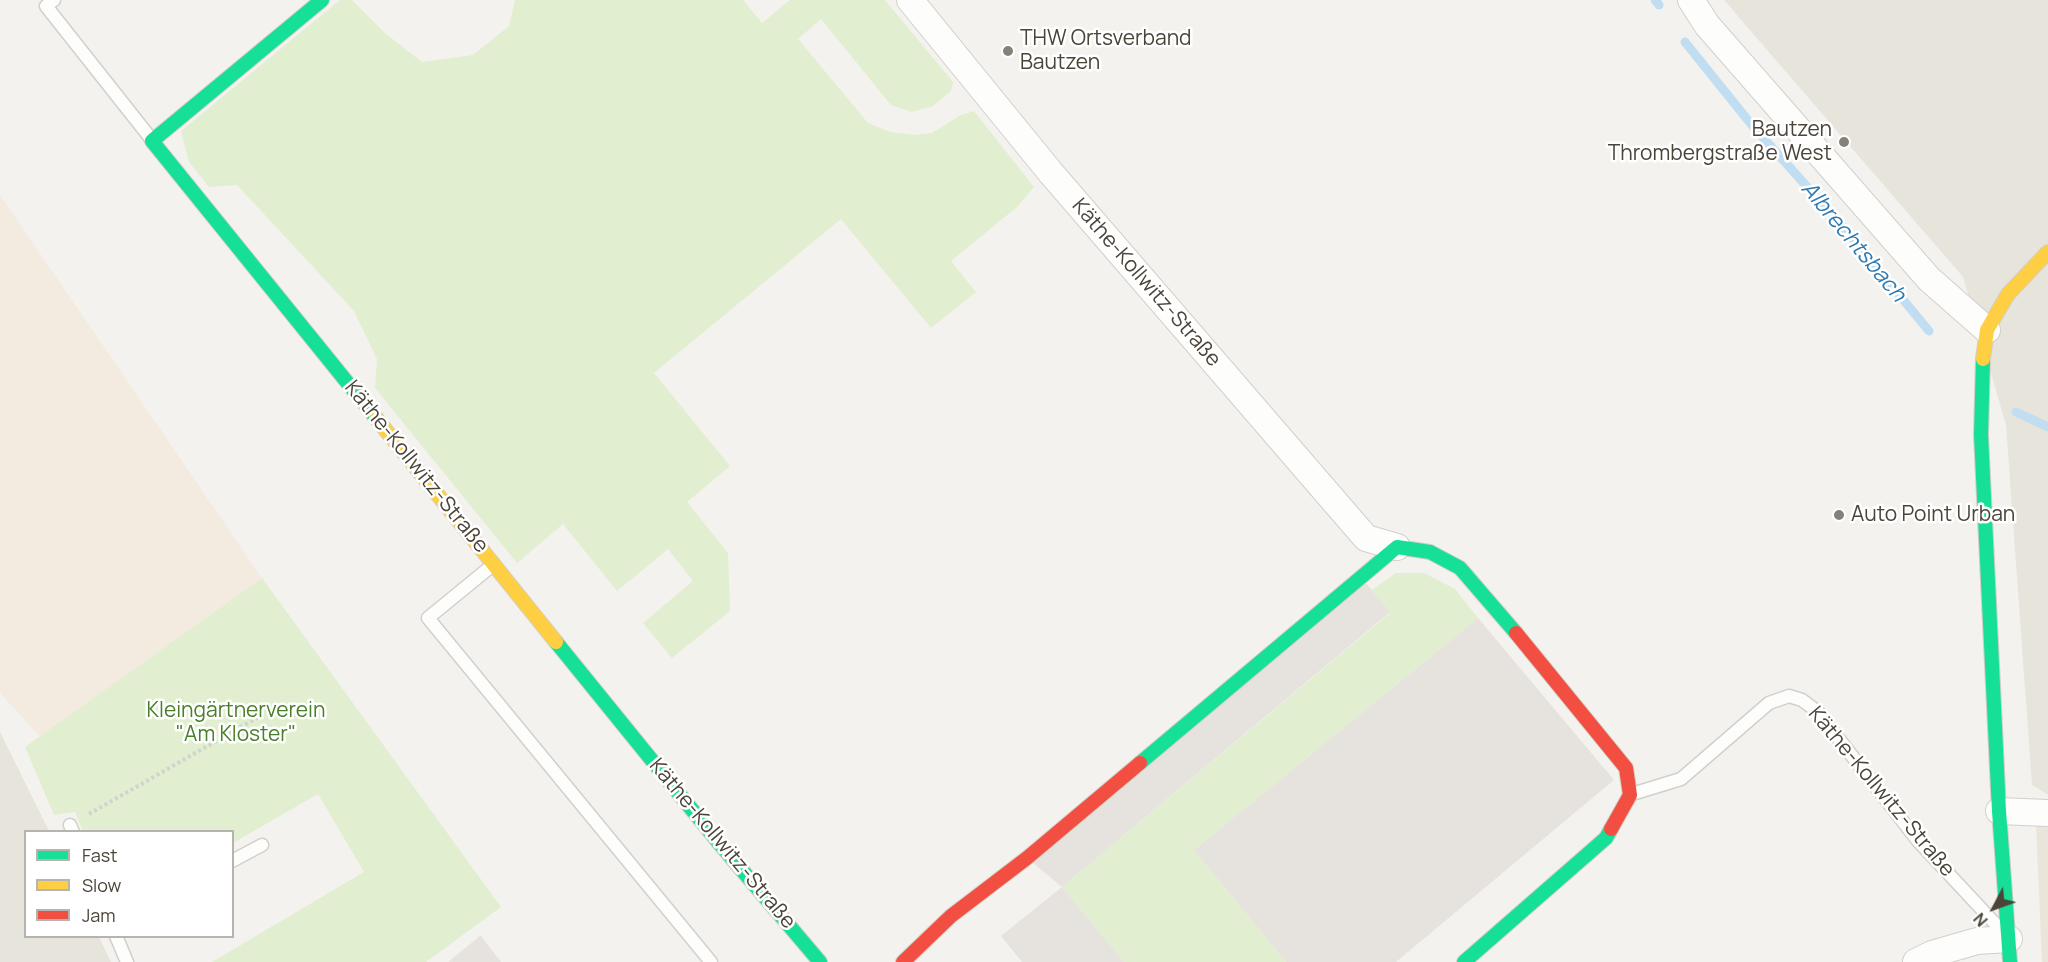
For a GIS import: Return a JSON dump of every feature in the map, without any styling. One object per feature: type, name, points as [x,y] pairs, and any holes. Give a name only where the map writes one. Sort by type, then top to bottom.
[{"type":"street","points":[[153,141],[322,0]]},
{"type":"street","name":"Käthe-Kollwitz-Straße","points":[[910,0],[1050,173],[1366,538],[1397,547],[1430,552],[1460,567],[1626,768],[1630,795]]},
{"type":"street","points":[[1691,0],[1707,25],[1929,279],[1987,330]]},
{"type":"street","name":"Käthe-Kollwitz-Straße","points":[[153,141],[719,843],[820,962]]},
{"type":"street","points":[[1916,962],[1932,954],[1977,942],[2009,950],[1999,811],[1981,435],[1982,370],[1987,330],[2008,294],[2048,252]]},
{"type":"street","points":[[903,962],[951,916],[1028,858],[1397,547]]},
{"type":"street","points":[[1464,962],[1606,838],[1630,795]]},
{"type":"street","points":[[1999,811],[2048,813]]},
{"type":"lane","points":[[54,0],[46,6],[153,141]]},
{"type":"lane","points":[[494,564],[428,618],[711,962]]},
{"type":"lane","name":"Käthe-Kollwitz-Straße","points":[[1630,795],[1681,778],[1769,703],[1789,696],[1802,700],[1818,712],[1918,841],[2009,950]]},
{"type":"lane","points":[[234,860],[262,845]]},
{"type":"lane","points":[[117,938],[127,962]]},
{"type":"path","points":[[71,828],[281,704]]},
{"type":"shaded area","points":[[1724,0],[2048,0],[2048,795],[2032,785],[2006,425],[1963,277]]},
{"type":"shaded area","points":[[0,195],[262,578],[40,737],[0,693]]},
{"type":"shaded area","points":[[1361,577],[1390,612],[1062,887],[1027,858]]},
{"type":"shaded area","points":[[1478,618],[1614,780],[1396,962],[1286,962],[1194,850]]},
{"type":"shaded area","points":[[0,732],[49,830],[24,830],[24,938],[99,938],[111,962],[0,962]]},
{"type":"shaded area","points":[[2036,825],[2048,826],[2048,962],[2042,962]]},
{"type":"shaded area","points":[[1062,887],[1124,962],[1022,962],[1001,936]]},
{"type":"shaded area","points":[[480,936],[501,962],[448,962]]},
{"type":"green space","points":[[340,0],[352,0],[386,34],[422,62],[473,55],[509,26],[515,0],[743,0],[762,23],[790,0],[885,0],[953,82],[951,91],[933,106],[911,112],[891,105],[821,19],[798,39],[868,123],[890,132],[916,135],[932,133],[961,115],[974,111],[1034,187],[1017,207],[951,261],[976,292],[931,328],[841,219],[654,373],[730,466],[687,502],[728,553],[730,611],[672,658],[643,623],[693,581],[668,549],[617,591],[563,524],[517,563],[375,388],[377,359],[354,311],[237,185],[209,187],[189,162],[181,131]]},
{"type":"green space","points":[[1396,573],[1424,573],[1455,589],[1478,618],[1194,850],[1286,962],[1124,962],[1062,887],[1390,613],[1372,590]]},
{"type":"green space","name":"Kleingärtnerverein \"Am Kloster\"","points":[[262,578],[501,907],[426,962],[212,962],[364,872],[318,794],[234,842],[234,830],[83,830],[75,812],[54,815],[25,747]]},
{"type":"waterway","name":"Albrechtsbach","points":[[1655,0],[1659,5]]},
{"type":"waterway","name":"Albrechtsbach","points":[[1685,42],[1751,124],[1843,227],[1929,331]]},
{"type":"waterway","name":"Albrechtsbach","points":[[2016,412],[2048,427]]},
{"type":"traffic: fast","points":[[322,0],[152,141],[376,418]]},
{"type":"traffic: fast","points":[[1983,359],[1981,435],[1999,811],[2010,962]]},
{"type":"traffic: fast","points":[[1140,763],[1397,547],[1430,552],[1460,568],[1516,633]]},
{"type":"traffic: fast","points":[[556,642],[719,843],[820,962]]},
{"type":"traffic: fast","points":[[1464,962],[1606,838],[1611,829]]},
{"type":"traffic: slow","points":[[1983,359],[1987,330],[2008,294],[2048,252]]},
{"type":"traffic: slow","points":[[376,418],[556,642]]},
{"type":"traffic: jam","points":[[1516,633],[1626,768],[1630,795],[1611,829]]},
{"type":"traffic: jam","points":[[903,962],[951,916],[1027,858],[1140,763]]},
{"type":"place","name":"THW Ortsverband Bautzen","points":[[1008,51]]},
{"type":"place","name":"Bautzen Thrombergstraße West","points":[[1844,142]]},
{"type":"place","name":"Auto Point Urban","points":[[1839,515]]}]
